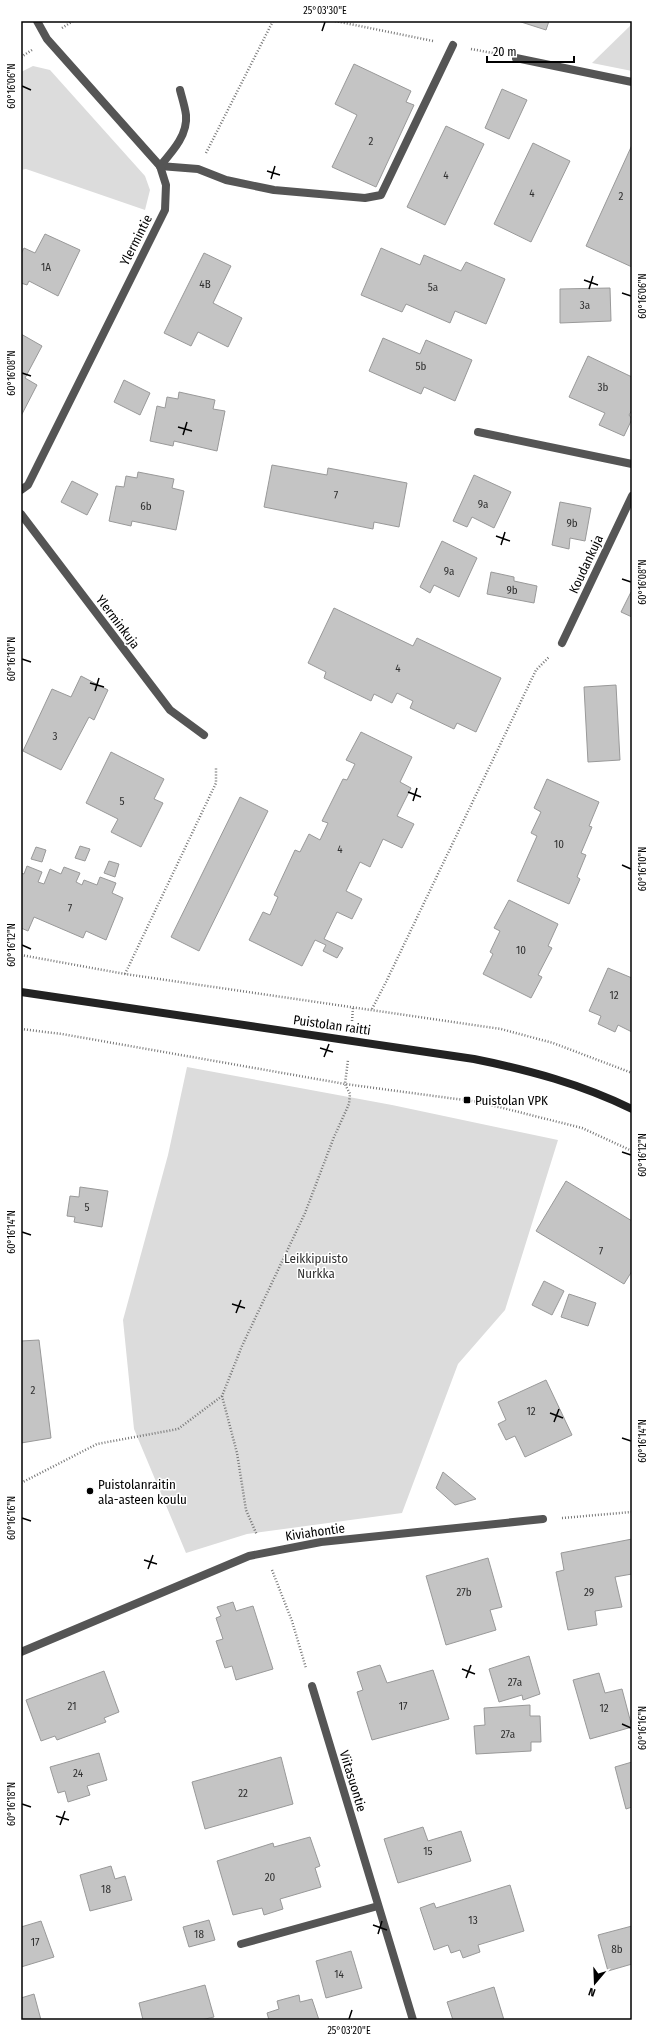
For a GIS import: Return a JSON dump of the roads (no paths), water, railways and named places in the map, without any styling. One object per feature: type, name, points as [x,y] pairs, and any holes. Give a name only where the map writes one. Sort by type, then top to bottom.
[{"type":"main road","name":"Puistolan raitti","points":[[21,992],[474,1059],[519,1068],[568,1082],[632,1109]]},
{"type":"street","name":"Ylermintie","points":[[21,490],[28,486],[165,210],[166,185],[160,166],[47,39],[37,21]]},
{"type":"street","points":[[160,166],[198,169],[226,180],[274,190],[365,198],[381,195],[453,45]]},
{"type":"street","points":[[516,58],[632,82]]},
{"type":"street","points":[[160,166],[172,152],[184,131],[186,115],[180,90]]},
{"type":"street","points":[[478,432],[632,464]]},
{"type":"street","name":"Koudankuja","points":[[562,643],[632,496]]},
{"type":"street","name":"Ylerminkuja","points":[[21,514],[170,710],[204,735]]},
{"type":"street","name":"Kiviahontie","points":[[21,1652],[249,1556],[265,1551],[321,1542],[543,1519]]},
{"type":"street","name":"Viitasuontie","points":[[312,1686],[413,2020]]},
{"type":"street","points":[[241,1944],[378,1906]]},
{"type":"place","name":"Puistolan VPK","points":[[467,1100]]},
{"type":"place","name":"Puistolanraitin ala-asteen koulu","points":[[90,1491]]},
{"type":"park label","name":"Leikkipuisto Nurkka","points":[[316,1266]]}]
